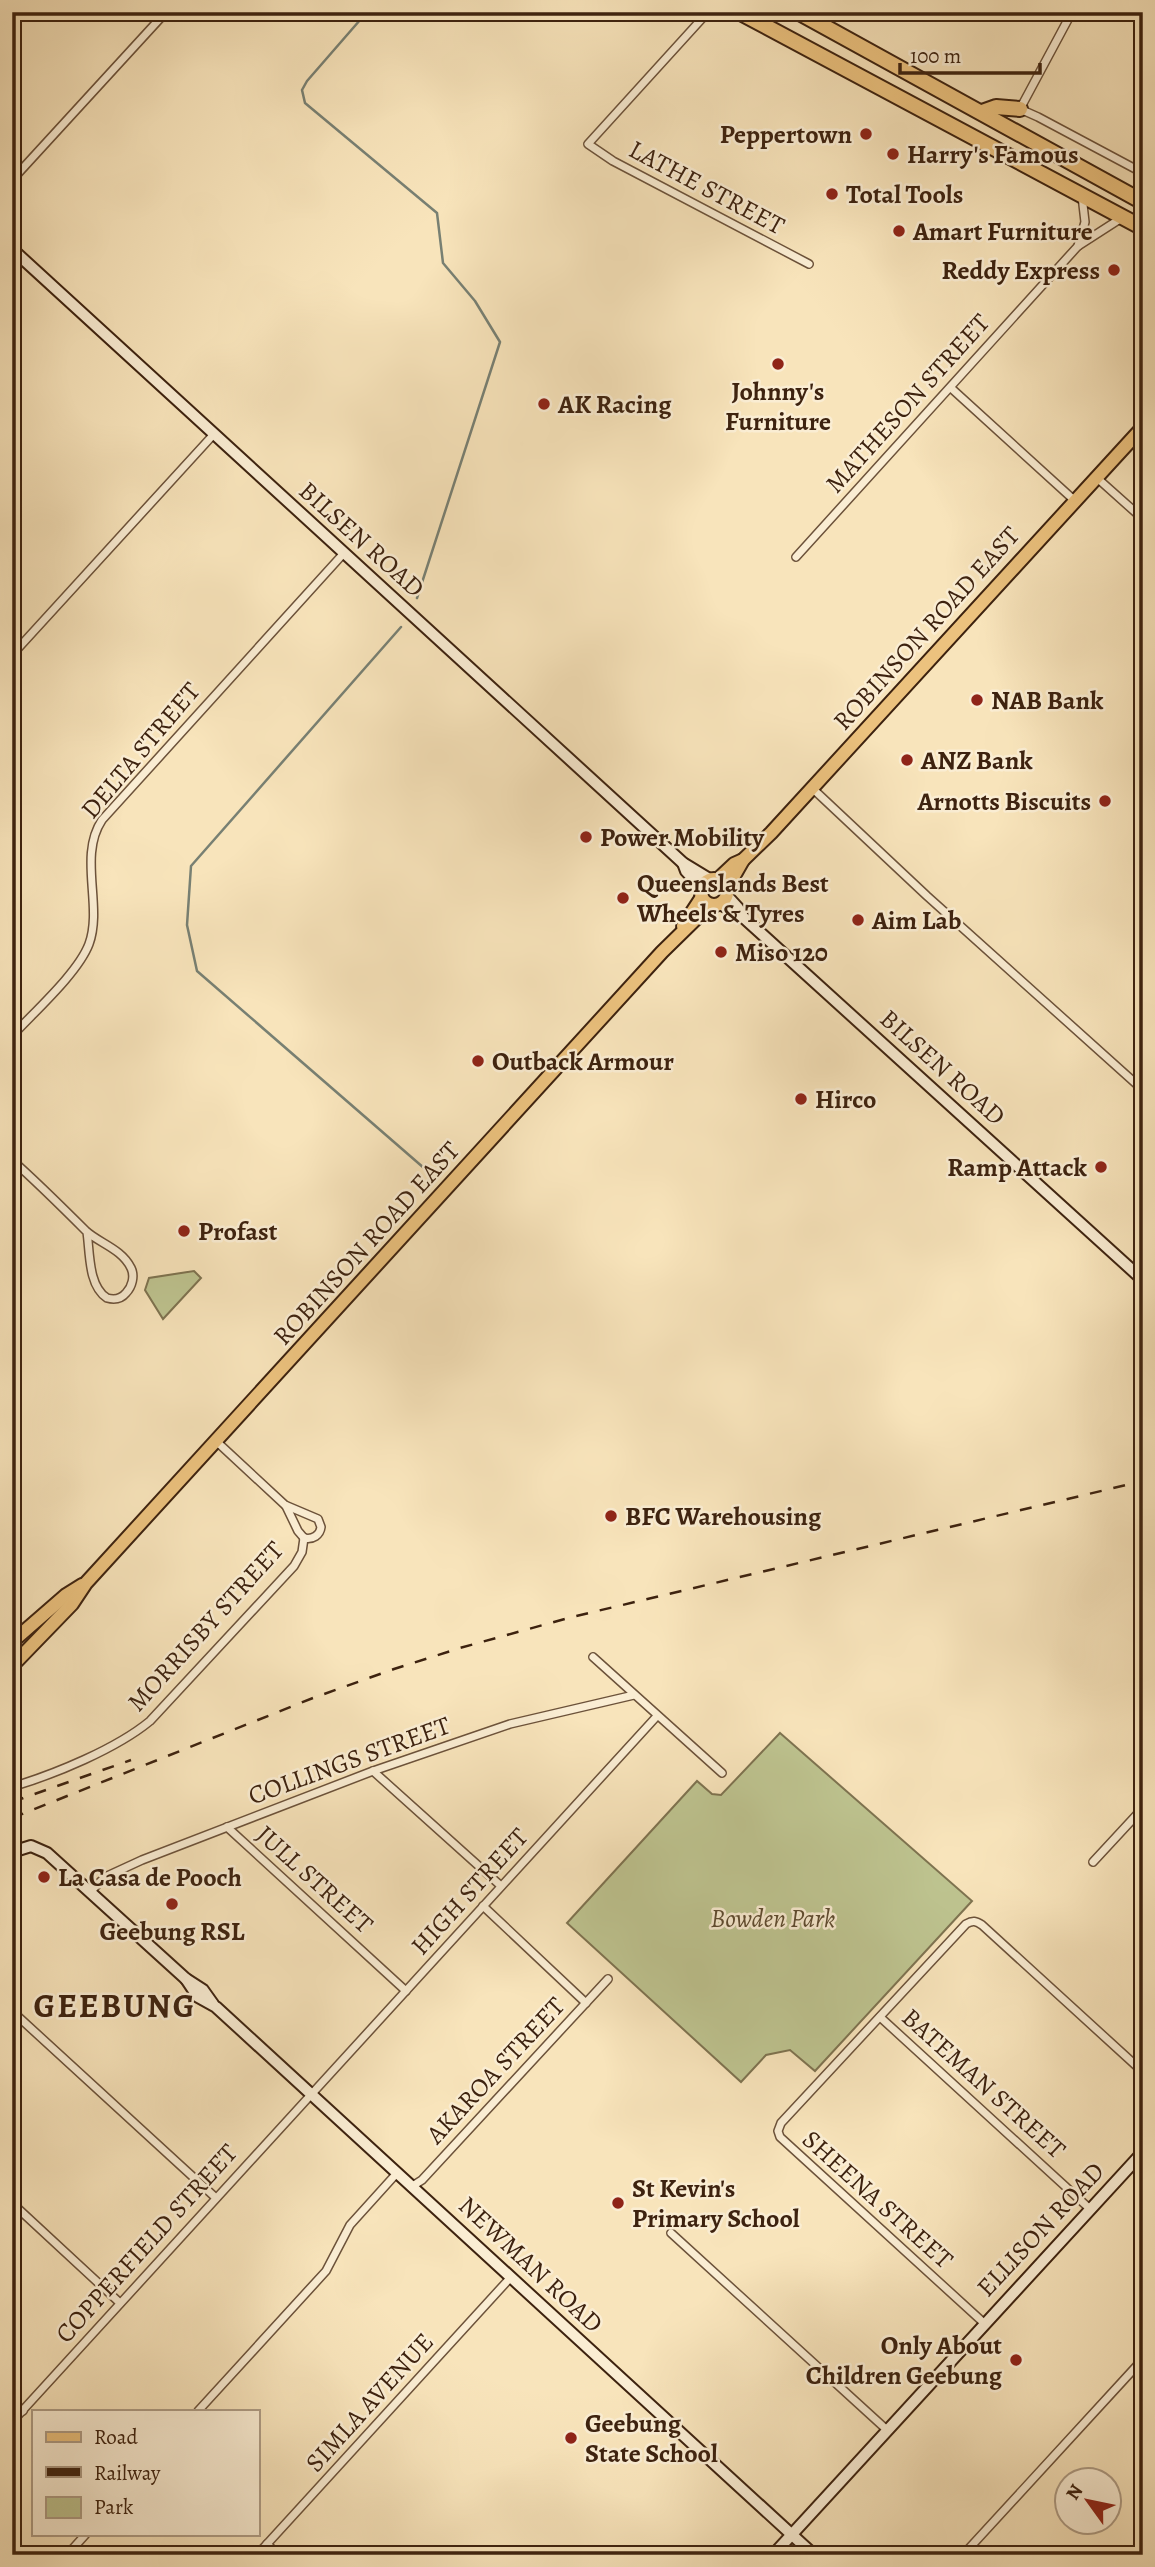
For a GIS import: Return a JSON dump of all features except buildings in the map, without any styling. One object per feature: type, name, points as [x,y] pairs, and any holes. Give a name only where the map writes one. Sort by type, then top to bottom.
[{"type":"highway","points":[[739,12],[1143,228]]},
{"type":"highway","points":[[798,12],[1143,202]]},
{"type":"highway","points":[[982,112],[996,107],[1020,109]]},
{"type":"main road","name":"ROBINSON ROAD EAST","points":[[12,1665],[72,1604],[86,1583],[680,933],[695,922],[734,864],[744,860],[1143,427]]},
{"type":"main road","name":"ROBINSON ROAD EAST","points":[[12,1642],[66,1595],[86,1583]]},
{"type":"street","points":[[12,180],[166,12]]},
{"type":"street","name":"LATHE STREET","points":[[708,12],[588,144],[613,161],[808,264]]},
{"type":"street","points":[[1072,12],[1020,109],[1143,173]]},
{"type":"street","points":[[1078,246],[1085,222],[1082,195]]},
{"type":"street","name":"MATHESON STREET","points":[[796,557],[1078,246],[1123,218]]},
{"type":"street","name":"BILSEN ROAD","points":[[12,249],[683,863],[686,871],[738,908],[743,917],[1143,1280]]},
{"type":"street","points":[[951,388],[1074,500]]},
{"type":"street","points":[[12,655],[214,434]]},
{"type":"street","points":[[1096,477],[1143,519]]},
{"type":"street","name":"DELTA STREET","points":[[12,1036],[75,968],[89,943],[92,926],[92,846],[95,831],[102,820],[344,553]]},
{"type":"street","points":[[811,787],[1143,1090]]},
{"type":"street","points":[[12,1160],[66,1208],[87,1232],[105,1241],[129,1265],[132,1280],[128,1291],[121,1297],[107,1298],[98,1289],[87,1232]]},
{"type":"street","name":"MORRISBY STREET","points":[[12,1787],[110,1748],[136,1733],[294,1566],[302,1552],[304,1538],[285,1505],[216,1441]]},
{"type":"street","name":"MORRISBY STREET","points":[[285,1505],[315,1516],[321,1523],[318,1534],[312,1538],[304,1538]]},
{"type":"street","points":[[593,1657],[722,1773]]},
{"type":"street","name":"COLLINGS STREET","points":[[90,1892],[110,1873],[373,1771],[510,1724],[634,1695]]},
{"type":"street","name":"HIGH STREET","points":[[312,2094],[657,1716]]},
{"type":"street","points":[[373,1771],[501,1886]]},
{"type":"street","points":[[1093,1862],[1143,1808]]},
{"type":"street","name":"JULL STREET","points":[[227,1827],[406,1991]]},
{"type":"street","name":"NEWMAN ROAD","points":[[12,1852],[25,1847],[36,1847],[47,1853],[186,1979],[203,1990],[216,2007],[814,2555]]},
{"type":"street","points":[[482,1906],[586,2003]]},
{"type":"street","points":[[880,2017],[971,1921],[982,1925],[1143,2071]]},
{"type":"street","name":"AKAROA STREET","points":[[411,2187],[422,2180],[608,1979]]},
{"type":"street","points":[[12,2011],[216,2198]]},
{"type":"street","name":"SHEENA STREET","points":[[880,2017],[781,2123],[778,2131],[780,2137],[985,2324]]},
{"type":"street","name":"BATEMAN STREET","points":[[880,2017],[1090,2209]]},
{"type":"street","name":"COPPERFIELD STREET","points":[[12,2422],[312,2094]]},
{"type":"street","name":"ELLISON ROAD","points":[[773,2555],[1143,2152]]},
{"type":"street","points":[[199,2410],[326,2272],[350,2225],[397,2173]]},
{"type":"street","points":[[12,2203],[120,2303]]},
{"type":"street","points":[[671,2233],[887,2430]]},
{"type":"street","name":"SIMLA AVENUE","points":[[257,2555],[511,2277]]},
{"type":"street","points":[[963,2555],[1143,2358]]},
{"type":"street","points":[[12,2401],[23,2411]]},
{"type":"street","points":[[67,2555],[84,2536]]},
{"type":"street","points":[[267,2544],[278,2555]]},
{"type":"green space","points":[[194,1271],[201,1278],[163,1319],[145,1290],[149,1278]]},
{"type":"green space","name":"Bowden Park","points":[[780,1733],[972,1901],[815,2071],[790,2050],[766,2055],[741,2082],[567,1923],[697,1781],[712,1794],[721,1795]]},
{"type":"waterway","points":[[367,12],[307,81],[302,90],[305,103],[437,213],[443,263],[475,301],[500,342],[417,598]]},
{"type":"waterway","points":[[401,627],[191,866],[187,925],[197,971],[432,1175]]},
{"type":"railway","points":[[12,1818],[313,1698],[460,1648],[572,1617],[1143,1481]]},
{"type":"railway","points":[[12,1802],[131,1760]]},
{"type":"place","name":"Peppertown","points":[[866,134]]},
{"type":"place","name":"Harry's Famous","points":[[893,154]]},
{"type":"place","name":"Total Tools","points":[[832,194]]},
{"type":"place","name":"Amart Furniture","points":[[899,231]]},
{"type":"place","name":"Reddy Express","points":[[1114,270]]},
{"type":"place","name":"Johnny's Furniture","points":[[778,364]]},
{"type":"place","name":"AK Racing","points":[[544,404]]},
{"type":"place","name":"NAB Bank","points":[[977,700]]},
{"type":"place","name":"ANZ Bank","points":[[907,760]]},
{"type":"place","name":"Arnotts Biscuits","points":[[1105,801]]},
{"type":"place","name":"Power Mobility","points":[[586,837]]},
{"type":"place","name":"Queenslands Best Wheels & Tyres","points":[[623,898]]},
{"type":"place","name":"Aim Lab","points":[[858,920]]},
{"type":"place","name":"Miso 120","points":[[721,952]]},
{"type":"place","name":"Outback Armour","points":[[478,1061]]},
{"type":"place","name":"Hirco","points":[[801,1099]]},
{"type":"place","name":"Ramp Attack","points":[[1101,1167]]},
{"type":"place","name":"Profast","points":[[184,1231]]},
{"type":"place","name":"BFC Warehousing","points":[[611,1516]]},
{"type":"place","name":"La Casa de Pooch","points":[[44,1877]]},
{"type":"place","name":"Geebung RSL","points":[[172,1904]]},
{"type":"place","name":"St Kevin's Primary School","points":[[618,2203]]},
{"type":"place","name":"Only About Children Geebung","points":[[1016,2360]]},
{"type":"place","name":"Geebung State School","points":[[571,2438]]},
{"type":"district","name":"GEEBUNG","points":[[115,2005]]}]
